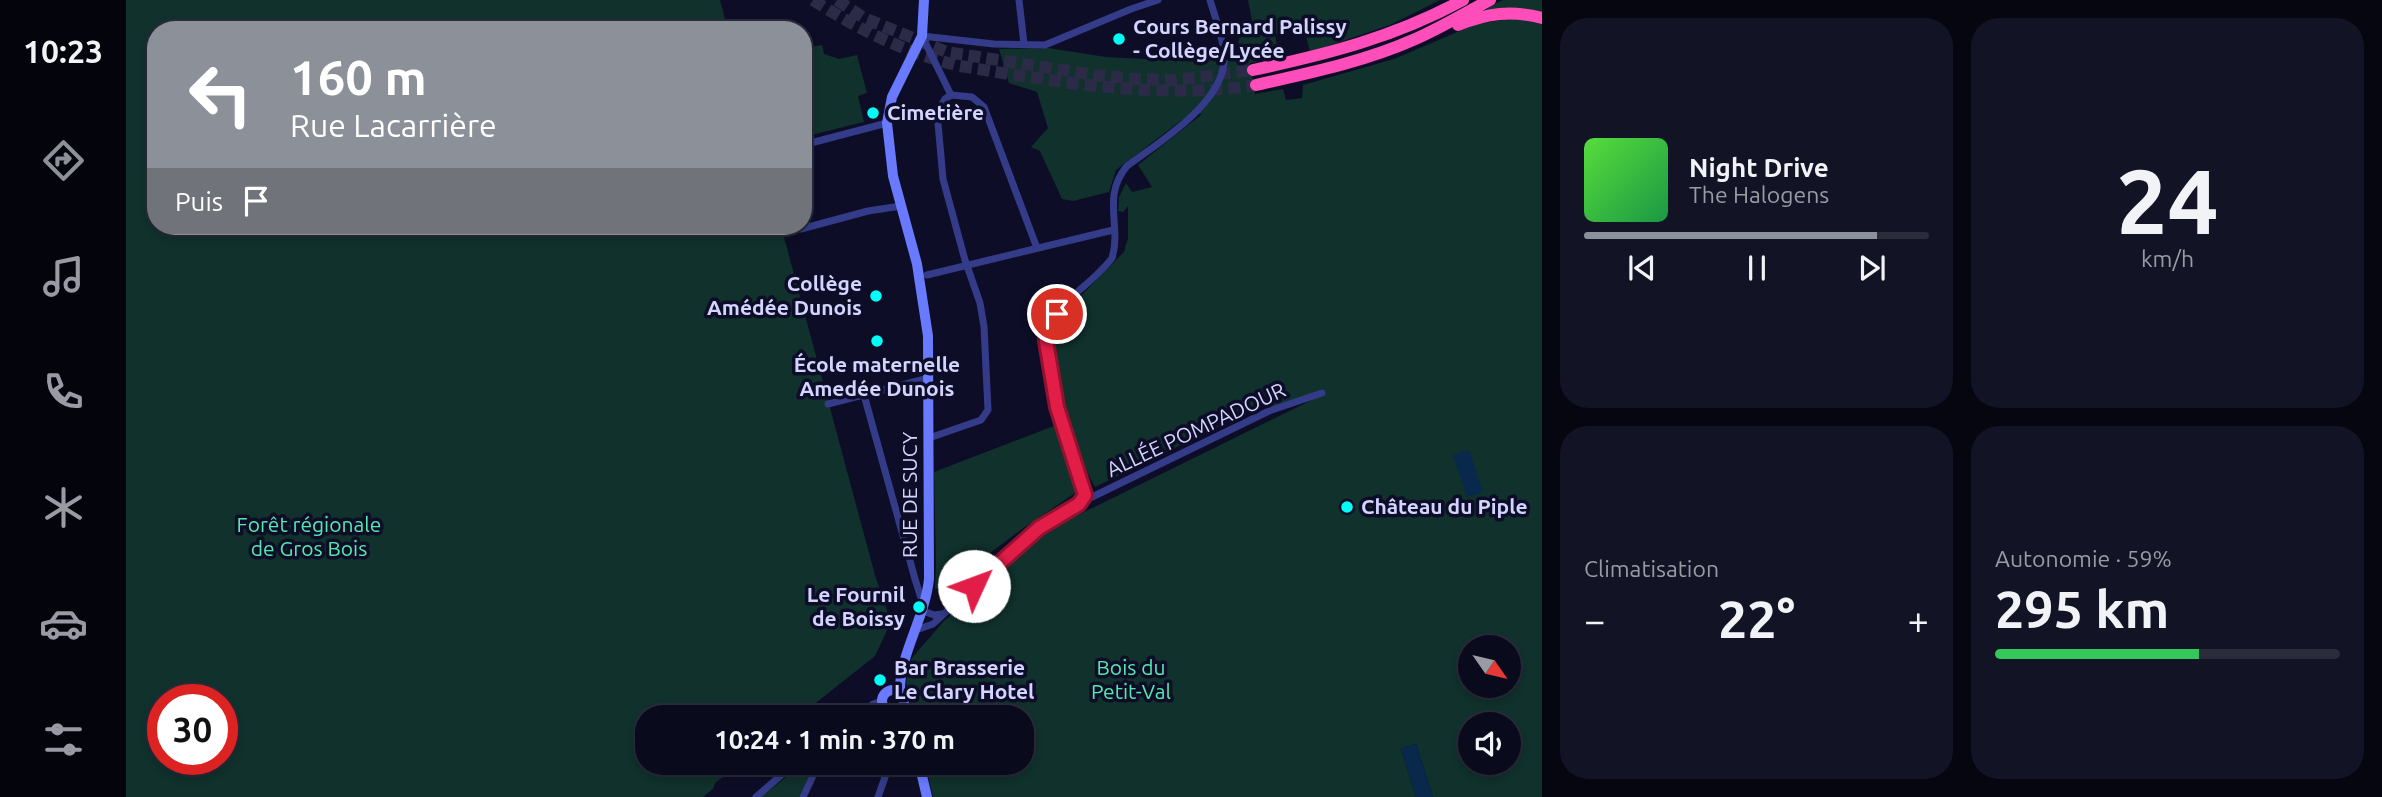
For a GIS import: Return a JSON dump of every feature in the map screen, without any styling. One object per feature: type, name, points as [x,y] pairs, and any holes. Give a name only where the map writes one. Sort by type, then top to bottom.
[{"type":"highway","points":[[1253,70],[1375,40],[1438,14],[1463,0]]},
{"type":"highway","points":[[1415,40],[1490,0]]},
{"type":"highway","points":[[1256,85],[1333,67],[1427,38],[1479,16],[1501,12],[1525,13],[1542,18]]},
{"type":"main road","name":"RUE DE SUCY","points":[[897,687],[924,606],[929,557],[929,377],[924,306],[916,276],[915,255],[893,176],[887,123],[892,97],[922,36],[924,0]]},
{"type":"main road","points":[[883,705],[884,694],[897,687],[904,699],[904,705]]},
{"type":"main road","points":[[922,775],[927,797]]},
{"type":"street","points":[[1019,0],[1024,44]]},
{"type":"street","points":[[922,36],[1045,45],[1157,0]]},
{"type":"street","points":[[1084,498],[1085,490],[1057,407],[1046,341],[1047,330],[1057,314],[1112,258],[1113,195],[1121,173],[1195,114],[1215,87],[1225,54],[1210,0]]},
{"type":"street","points":[[922,36],[951,95]]},
{"type":"street","points":[[951,95],[972,97],[984,107],[1037,248]]},
{"type":"street","points":[[929,438],[981,420],[988,410],[984,327],[980,303],[943,179],[937,124],[940,106],[951,95]]},
{"type":"street","points":[[812,143],[887,123]]},
{"type":"street","points":[[812,226],[867,211],[901,206]]},
{"type":"street","points":[[928,275],[1113,230]]},
{"type":"street","points":[[828,404],[929,377]]},
{"type":"street","name":"ALLÉE POMPADOUR","points":[[916,630],[933,624],[1023,541],[1084,498],[1090,498],[1269,411],[1322,393]]},
{"type":"street","points":[[864,395],[921,598],[924,606],[934,615],[942,614]]},
{"type":"street","points":[[872,705],[882,701]]},
{"type":"street","points":[[756,797],[781,775]]},
{"type":"street","points":[[803,797],[813,775]]},
{"type":"street","points":[[878,797],[886,775]]},
{"type":"green space","name":"Forêt régionale de Gros Bois","points":[[126,0],[720,0],[726,21],[147,21],[147,235],[783,235],[875,575],[891,622],[875,656],[813,705],[635,705],[635,775],[725,775],[715,783],[713,789],[703,797],[126,797]]},
{"type":"green space","name":"Bois du Petit-Val","points":[[1248,0],[1440,0],[1390,25],[1310,52],[1303,23],[1296,29],[1275,34],[1279,58],[1250,63],[1255,94],[1283,89],[1286,100],[1302,98],[1303,85],[1394,59],[1476,24],[1515,18],[1542,24],[1542,797],[1433,797],[1416,744],[1401,749],[1416,797],[933,797],[928,775],[1034,775],[1034,705],[911,705],[906,682],[911,659],[943,622],[1026,547],[1070,519],[1320,396],[1269,411],[1269,388],[1263,400],[1224,424],[1095,487],[1070,440],[1051,333],[1063,314],[1124,252],[1128,238],[1128,206],[1123,212],[1118,211],[1119,197],[1126,183],[1132,192],[1152,187],[1138,165],[1202,114],[1191,113],[1116,170],[1109,192],[1073,201],[1062,199],[1040,151],[1031,147],[1048,128],[1037,92],[1009,83],[999,49],[1048,48],[1106,57],[1203,62],[1237,51],[1241,29],[1252,20]]},
{"type":"green space","points":[[1503,0],[1542,0],[1542,15],[1478,13]]},
{"type":"green space","points":[[822,45],[824,54],[839,59],[857,55],[867,93],[858,96],[864,122],[812,135],[812,47]]},
{"type":"green space","points":[[1059,424],[1078,491],[946,586],[935,589],[934,472]]},
{"type":"green space","points":[[789,775],[809,775],[799,797],[761,797]]},
{"type":"water","points":[[1469,450],[1483,492],[1467,497],[1453,455]]},
{"type":"water","points":[[1416,744],[1433,797],[1416,797],[1401,749]]},
{"type":"tunnel","points":[[813,0],[883,39],[960,66],[1071,83],[1145,90],[1182,91],[1256,85]]},
{"type":"tunnel","points":[[837,0],[864,18],[947,52],[1136,79],[1175,80],[1253,70]]},
{"type":"place","name":"Cours Bernard Palissy - Collège/Lycée","points":[[1119,39]]},
{"type":"place","name":"Cimetière","points":[[873,113]]},
{"type":"place","name":"Collège Amédée Dunois","points":[[876,296]]},
{"type":"place","name":"École maternelle Amedée Dunois","points":[[877,341]]},
{"type":"place","name":"Château du Piple","points":[[1347,507]]},
{"type":"place","name":"Le Fournil de Boissy","points":[[919,607]]},
{"type":"place","name":"Bar Brasserie Le Clary Hotel","points":[[880,680]]},
{"type":"route","points":[[974,586],[1023,541],[1079,504],[1085,495],[1057,407],[1046,341],[1051,320],[1057,314]]}]
